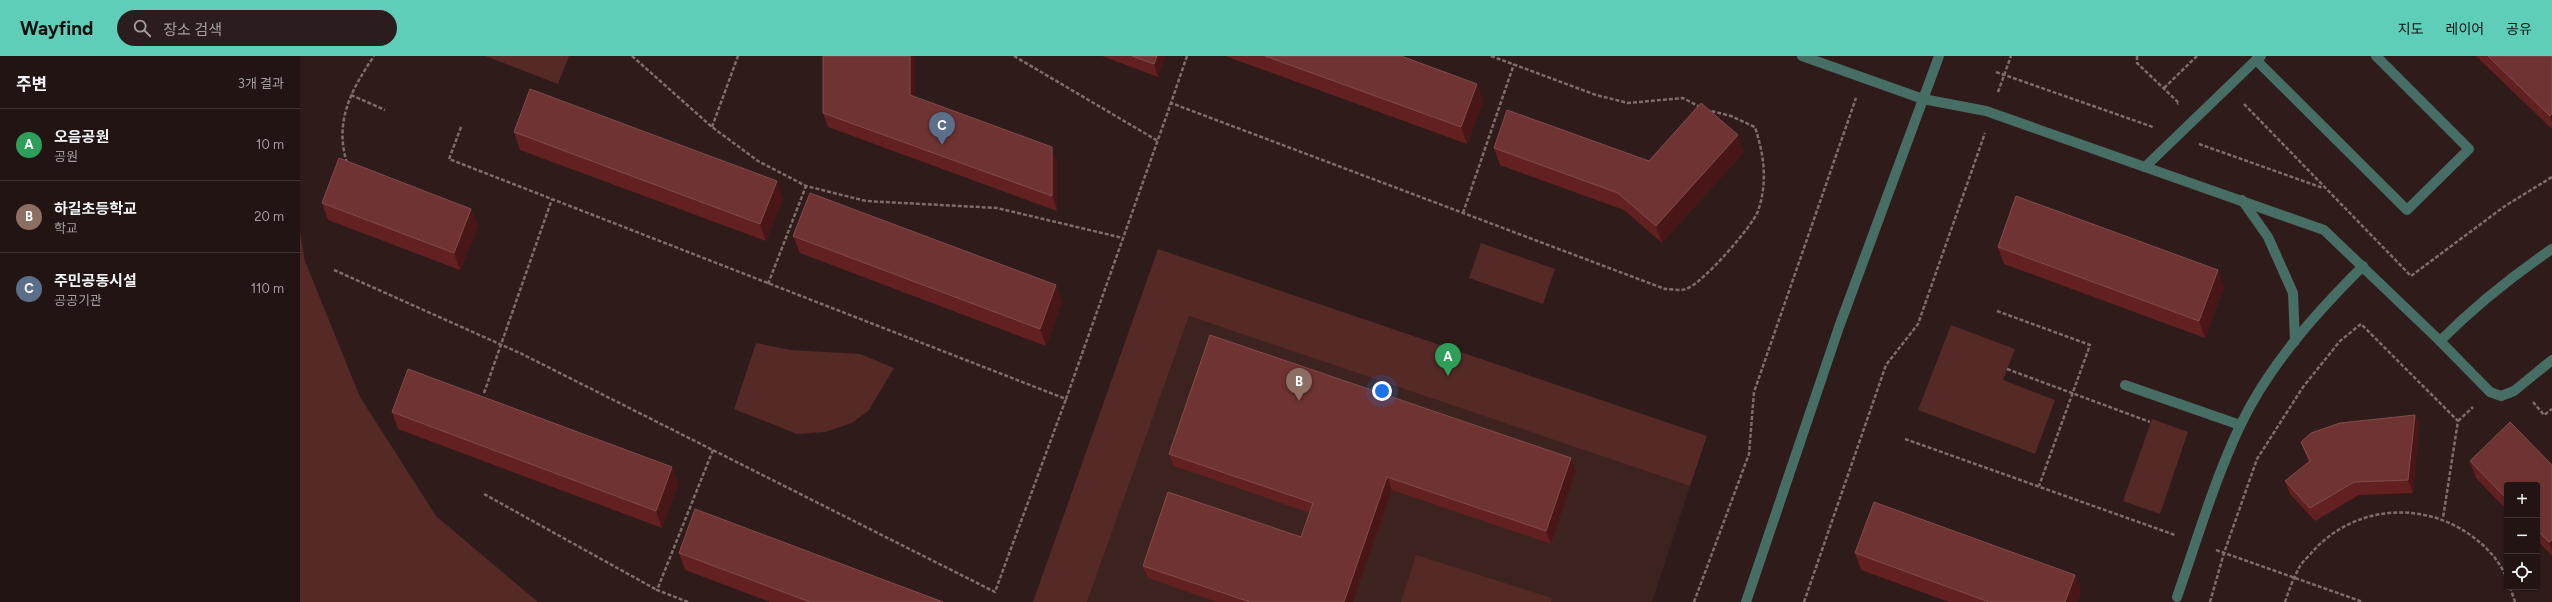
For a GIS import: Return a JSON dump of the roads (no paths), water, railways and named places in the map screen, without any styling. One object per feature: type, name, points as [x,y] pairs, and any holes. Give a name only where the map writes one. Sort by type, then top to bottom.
[{"type":"street","points":[[1802,56],[1923,99],[1992,113],[2324,230],[2440,341],[2484,389],[2495,395],[2501,396],[2514,391],[2552,360]]},
{"type":"street","points":[[1746,602],[1839,327],[1939,56]]},
{"type":"street","points":[[2145,167],[2258,58],[2407,210],[2469,149],[2376,56]]},
{"type":"street","points":[[2242,200],[2268,237],[2293,293],[2294,341]]},
{"type":"street","points":[[2440,341],[2468,313],[2505,281],[2552,249]]},
{"type":"street","points":[[2177,597],[2221,470],[2240,425],[2294,341],[2363,266]]},
{"type":"street","points":[[2125,385],[2240,425]]},
{"type":"place","name":"주민공동시설","points":[[942,145]]},
{"type":"place","name":"오음공원","points":[[1448,376]]},
{"type":"place","name":"하길초등학교","points":[[1299,401]]}]
